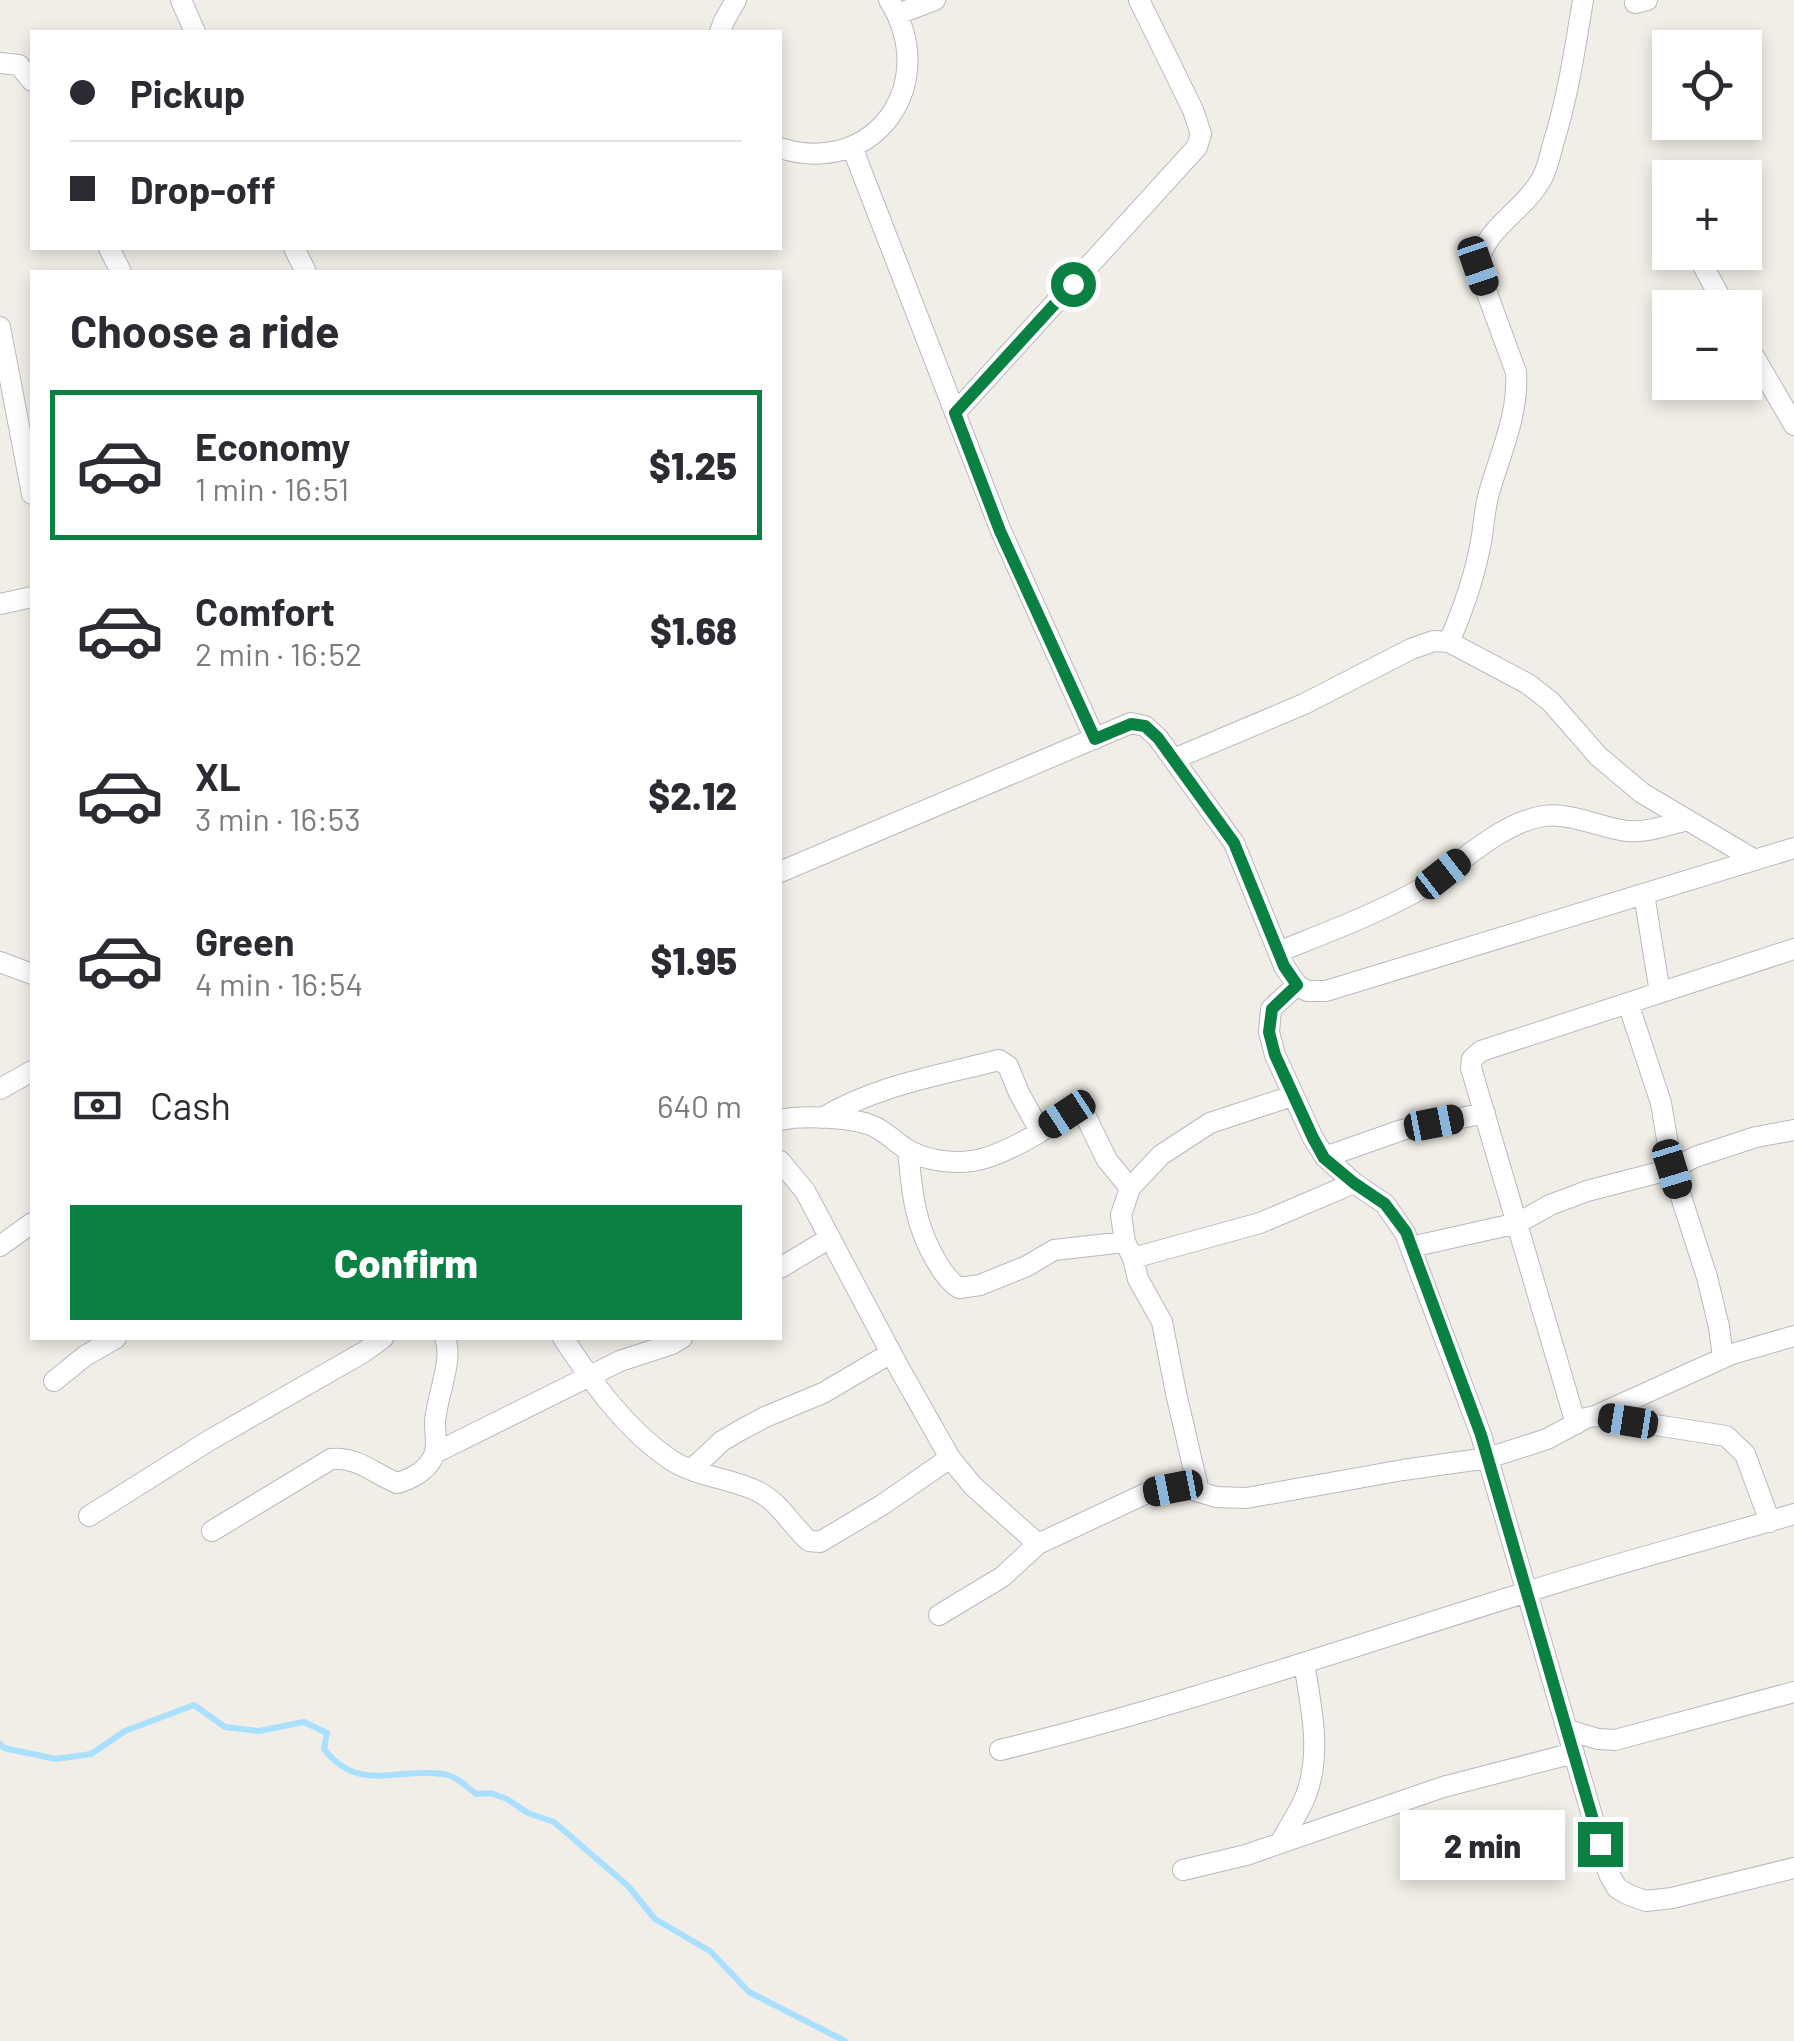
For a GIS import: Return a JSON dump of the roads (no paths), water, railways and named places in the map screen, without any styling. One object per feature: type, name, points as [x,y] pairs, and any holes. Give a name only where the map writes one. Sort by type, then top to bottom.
[{"type":"street","points":[[181,0],[194,30]]},
{"type":"street","points":[[721,30],[736,0]]},
{"type":"street","points":[[782,148],[809,155],[826,154],[852,146],[884,124],[907,80],[908,46],[893,7],[935,0]]},
{"type":"street","points":[[955,413],[1197,147],[1201,134],[1193,110],[1138,0]]},
{"type":"street","points":[[1449,642],[1467,602],[1487,498],[1517,389],[1516,372],[1478,266],[1481,249],[1542,178],[1558,127],[1583,0]]},
{"type":"street","points":[[0,64],[20,65],[30,78]]},
{"type":"street","points":[[852,146],[1000,531],[1095,739]]},
{"type":"street","points":[[0,327],[30,484]]},
{"type":"street","points":[[1762,370],[1794,425]]},
{"type":"street","points":[[0,604],[30,597]]},
{"type":"street","points":[[1174,759],[1304,704],[1411,648],[1434,641],[1449,642],[1528,684],[1551,702],[1598,756],[1626,781],[1755,860]]},
{"type":"street","points":[[782,871],[1131,724],[1145,726],[1158,738],[1234,843],[1284,966],[1297,985],[1307,991],[1326,991],[1755,860],[1792,853]]},
{"type":"street","points":[[1278,952],[1418,890],[1521,822],[1546,815],[1627,831],[1646,831],[1687,820]]},
{"type":"street","points":[[1644,894],[1660,993]]},
{"type":"street","points":[[1586,1420],[1518,1223],[1471,1068],[1472,1059],[1481,1050],[1794,949]]},
{"type":"street","points":[[0,962],[30,973]]},
{"type":"street","points":[[1297,985],[1272,1009],[1269,1032],[1275,1055],[1324,1158],[1385,1204],[1406,1232],[1481,1435],[1609,1874],[1617,1888],[1646,1900],[1672,1898],[1794,1868]]},
{"type":"street","points":[[1628,1003],[1661,1103],[1672,1169],[1707,1277],[1723,1358]]},
{"type":"street","points":[[820,1119],[877,1091],[999,1060],[1008,1066],[1040,1132]]},
{"type":"street","points":[[0,1089],[30,1072]]},
{"type":"street","points":[[872,1125],[877,1091]]},
{"type":"street","points":[[1200,1492],[1162,1322],[1138,1279],[1121,1215],[1130,1188],[1161,1155],[1210,1123],[1292,1096]]},
{"type":"street","points":[[782,1120],[854,1120],[872,1125],[930,1160],[972,1161],[1004,1151],[1067,1114],[1078,1112],[1086,1117],[1107,1160],[1130,1188]]},
{"type":"street","points":[[1324,1158],[1402,1130],[1485,1113]]},
{"type":"street","points":[[1411,1247],[1518,1223],[1587,1190],[1672,1169],[1728,1146],[1794,1130]]},
{"type":"street","points":[[908,1150],[912,1197],[924,1241],[958,1288],[980,1285],[1054,1250],[1129,1250],[1260,1223],[1354,1183]]},
{"type":"street","points":[[782,1163],[805,1190],[950,1458],[973,1486],[1038,1544]]},
{"type":"street","points":[[0,1246],[30,1224]]},
{"type":"street","points":[[782,1267],[830,1238]]},
{"type":"street","points":[[939,1616],[1002,1577],[1038,1544],[1149,1492],[1173,1488],[1246,1498],[1488,1458],[1547,1439],[1723,1358],[1794,1336]]},
{"type":"street","points":[[54,1381],[113,1340]]},
{"type":"street","points":[[89,1516],[381,1340]]},
{"type":"street","points":[[212,1531],[332,1459],[355,1461],[397,1483],[411,1480],[435,1453],[438,1401],[450,1348],[446,1340]]},
{"type":"street","points":[[564,1340],[600,1394],[655,1447],[691,1470],[759,1492],[809,1542],[820,1542],[950,1458]]},
{"type":"street","points":[[435,1453],[620,1361],[679,1340]]},
{"type":"street","points":[[691,1470],[740,1431],[824,1393],[891,1353]]},
{"type":"street","points":[[1586,1420],[1726,1436],[1745,1454],[1770,1522]]},
{"type":"street","points":[[1000,1750],[1069,1733],[1794,1514]]},
{"type":"street","points":[[1280,1843],[1306,1796],[1313,1767],[1314,1732],[1304,1663]]},
{"type":"street","points":[[1568,1730],[1614,1740],[1794,1692]]},
{"type":"street","points":[[1183,1870],[1246,1854],[1443,1787],[1574,1753]]},
{"type":"waterway","points":[[0,1744],[56,1759],[91,1754],[125,1731],[194,1705],[225,1727],[259,1731],[304,1722],[327,1733],[324,1749],[351,1771],[379,1776],[448,1775],[476,1794],[491,1793],[554,1822],[628,1886],[655,1919],[710,1951],[749,1992],[845,2041]]}]
